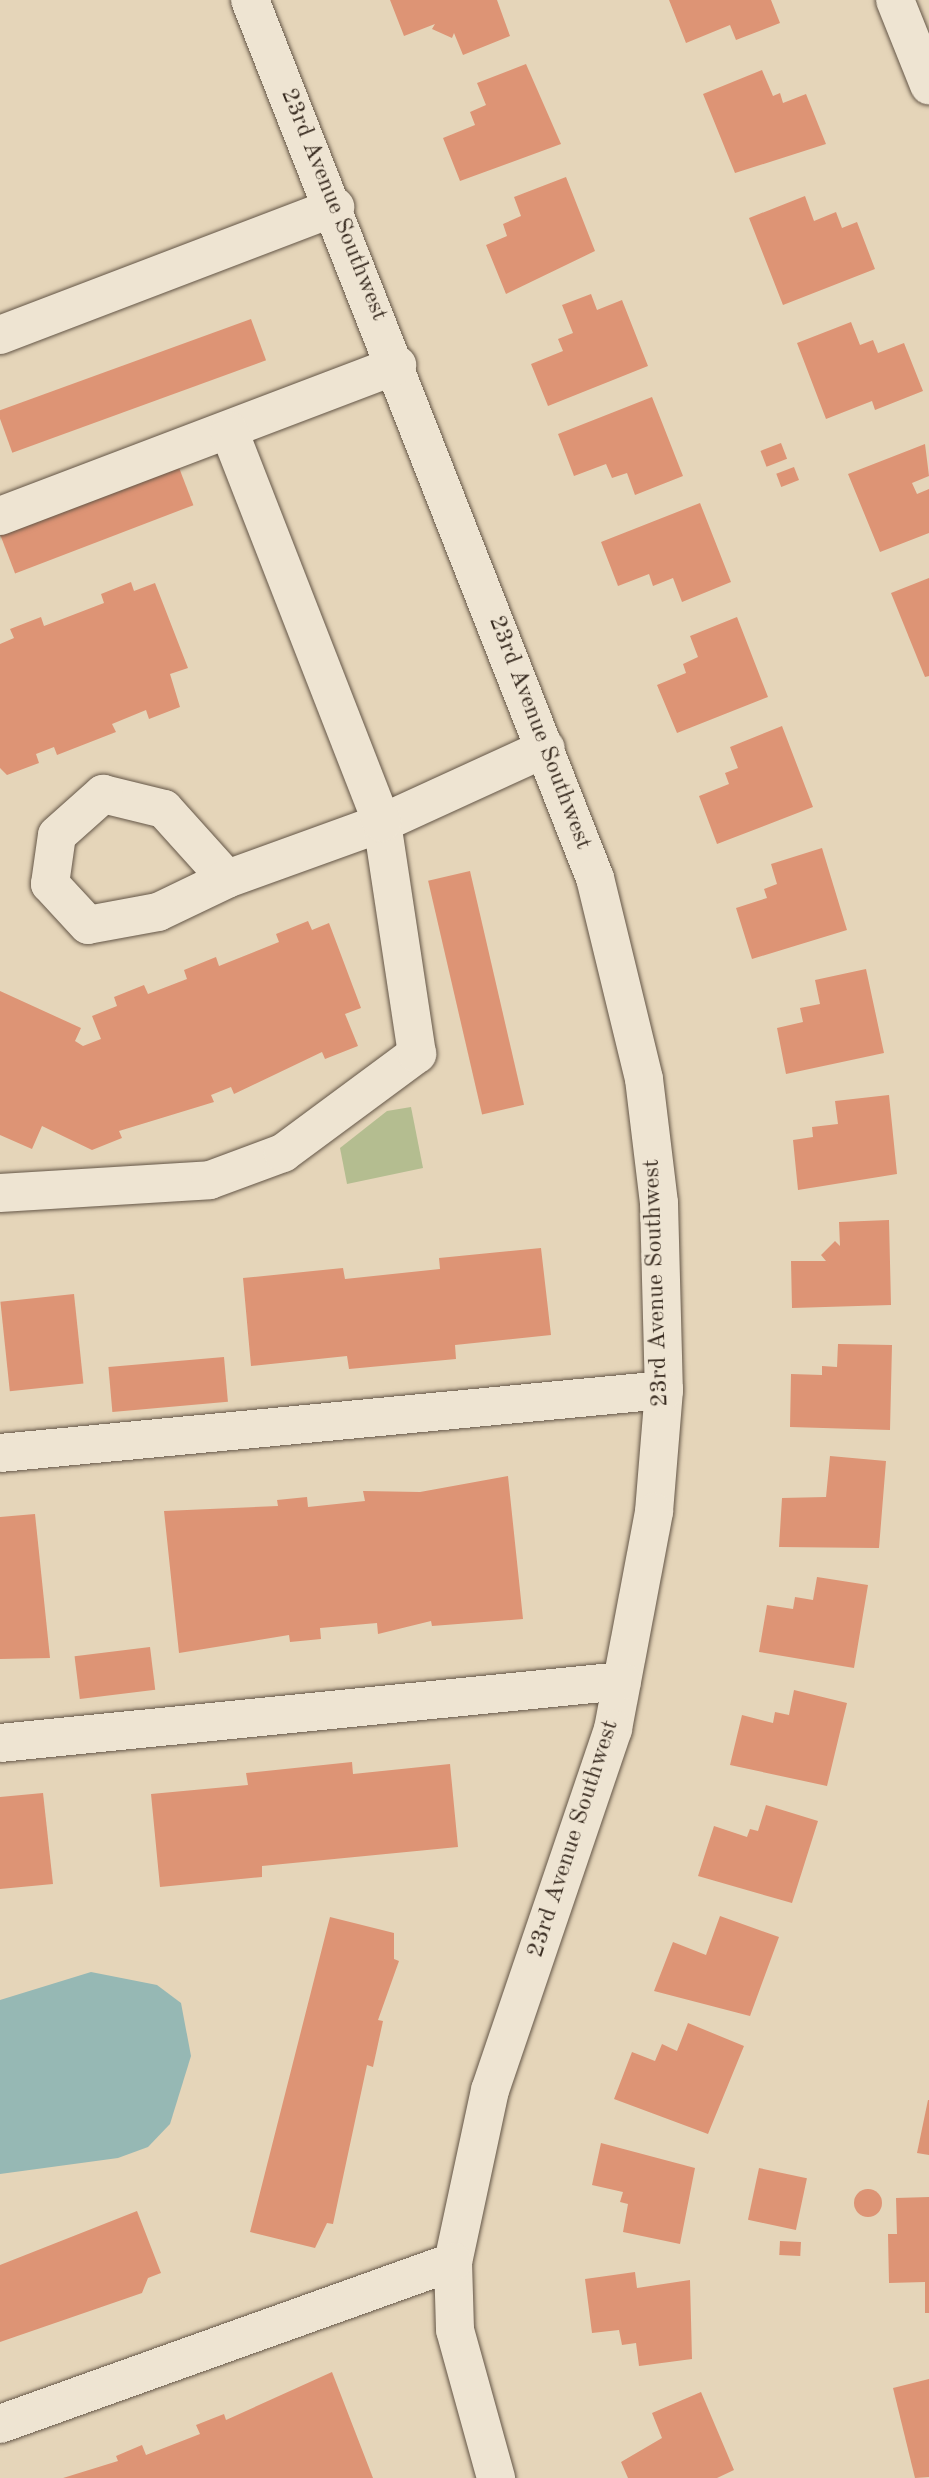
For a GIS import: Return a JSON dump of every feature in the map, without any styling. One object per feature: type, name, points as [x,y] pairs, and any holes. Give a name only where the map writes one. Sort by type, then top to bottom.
[{"type":"street","name":"23rd Avenue Southwest","points":[[250,0],[335,207],[547,748],[595,878],[643,1079],[659,1203],[664,1390],[654,1512],[613,1729],[490,2090],[453,2262],[455,2330],[496,2478]]},
{"type":"street","points":[[895,0],[929,85]]},
{"type":"street","points":[[0,335],[335,207]]},
{"type":"street","points":[[0,516],[397,365]]},
{"type":"street","points":[[0,1193],[210,1180],[283,1153],[417,1054],[382,823],[229,431]]},
{"type":"street","points":[[228,879],[382,823],[547,748]]},
{"type":"street","points":[[0,1453],[664,1390]]},
{"type":"street","points":[[0,1743],[622,1681]]},
{"type":"street","points":[[0,2424],[453,2262]]},
{"type":"green space","points":[[411,1107],[423,1168],[347,1184],[340,1148],[387,1111]]},
{"type":"water","points":[[91,1972],[157,1985],[181,2003],[191,2056],[170,2124],[148,2147],[118,2158],[0,2174],[0,2000]]},
{"type":"building","points":[[390,0],[497,0],[510,36],[463,55],[454,33],[452,38],[432,29],[435,24],[404,36]]},
{"type":"building","points":[[669,0],[771,0],[780,23],[736,40],[730,25],[686,43]]},
{"type":"building","points":[[526,64],[561,144],[460,181],[443,138],[475,125],[470,112],[486,105],[477,83]]},
{"type":"building","points":[[762,70],[773,96],[780,93],[783,103],[806,94],[826,144],[735,173],[703,94]]},
{"type":"building","points":[[566,177],[595,251],[506,294],[486,245],[507,236],[503,224],[521,216],[514,197]]},
{"type":"building","points":[[805,196],[814,221],[836,212],[842,228],[857,222],[875,269],[783,305],[749,218]]},
{"type":"building","points":[[591,294],[597,310],[622,300],[648,366],[548,406],[531,364],[563,351],[558,339],[573,333],[562,305]]},
{"type":"building","points":[[251,319],[266,360],[12,453],[0,419],[0,410]]},
{"type":"building","points":[[851,322],[860,345],[873,340],[878,353],[904,343],[923,391],[875,410],[872,401],[826,419],[797,343]]},
{"type":"building","points":[[652,397],[683,476],[635,495],[627,473],[612,478],[606,464],[574,476],[558,434]]},
{"type":"building","points":[[781,443],[787,459],[767,467],[760,451]]},
{"type":"building","points":[[925,444],[929,476],[912,483],[917,494],[929,489],[929,533],[880,552],[848,474]]},
{"type":"building","points":[[178,465],[193,505],[15,574],[0,533]]},
{"type":"building","points":[[794,467],[799,480],[781,487],[776,474]]},
{"type":"building","points":[[700,503],[731,582],[682,602],[673,578],[653,586],[649,574],[618,586],[601,542]]},
{"type":"building","points":[[929,578],[929,676],[925,677],[891,593]]},
{"type":"building","points":[[131,582],[134,591],[155,583],[188,668],[170,674],[180,707],[149,719],[146,710],[112,724],[116,732],[57,755],[54,747],[36,754],[39,763],[7,775],[0,768],[0,644],[14,638],[10,629],[41,617],[44,626],[104,603],[101,594]]},
{"type":"building","points":[[737,617],[768,697],[677,733],[657,685],[686,673],[683,664],[698,657],[690,636]]},
{"type":"building","points":[[782,726],[813,807],[717,844],[699,796],[729,784],[725,773],[738,768],[730,747]]},
{"type":"building","points":[[822,848],[847,930],[752,959],[736,908],[767,898],[764,889],[777,884],[771,864]]},
{"type":"building","points":[[470,871],[524,1105],[482,1115],[428,881]]},
{"type":"building","points":[[308,921],[312,930],[329,923],[361,1008],[345,1014],[358,1046],[325,1059],[322,1052],[234,1094],[231,1087],[211,1095],[214,1102],[119,1131],[122,1138],[92,1150],[42,1126],[32,1149],[0,1135],[0,991],[81,1028],[75,1041],[83,1046],[101,1039],[92,1016],[117,1006],[114,997],[144,985],[148,994],[187,979],[184,970],[216,957],[219,966],[279,942],[276,934]]},
{"type":"building","points":[[866,969],[884,1053],[786,1074],[777,1028],[803,1022],[800,1008],[820,1004],[815,980]]},
{"type":"building","points":[[889,1095],[897,1174],[798,1190],[793,1140],[813,1137],[812,1127],[838,1124],[835,1101]]},
{"type":"building","points":[[889,1220],[891,1305],[792,1308],[791,1261],[826,1261],[821,1255],[835,1241],[840,1246],[839,1222]]},
{"type":"building","points":[[541,1248],[551,1335],[455,1345],[456,1359],[349,1369],[347,1356],[251,1366],[243,1278],[343,1268],[345,1279],[440,1269],[439,1258]]},
{"type":"building","points":[[74,1294],[83,1384],[10,1391],[0,1302]]},
{"type":"building","points":[[838,1344],[892,1345],[890,1430],[790,1427],[791,1374],[822,1375],[822,1366],[837,1367]]},
{"type":"building","points":[[224,1357],[228,1402],[112,1412],[108,1367]]},
{"type":"building","points":[[830,1456],[886,1461],[879,1548],[779,1547],[782,1498],[826,1497]]},
{"type":"building","points":[[508,1476],[523,1619],[432,1626],[431,1621],[378,1634],[377,1623],[320,1628],[321,1639],[290,1642],[289,1635],[179,1653],[164,1511],[278,1506],[277,1500],[307,1497],[308,1507],[365,1501],[363,1491],[420,1492]]},
{"type":"building","points":[[35,1514],[50,1658],[0,1659],[0,1517]]},
{"type":"building","points":[[817,1577],[868,1585],[854,1668],[759,1652],[767,1605],[793,1609],[795,1597],[813,1600]]},
{"type":"building","points":[[150,1647],[155,1690],[80,1699],[75,1656]]},
{"type":"building","points":[[794,1690],[847,1703],[827,1786],[730,1765],[742,1715],[773,1723],[775,1712],[789,1715]]},
{"type":"building","points":[[352,1762],[353,1774],[450,1764],[458,1847],[262,1866],[262,1877],[160,1887],[151,1794],[248,1785],[246,1773]]},
{"type":"building","points":[[43,1793],[53,1884],[0,1889],[0,1797]]},
{"type":"building","points":[[766,1805],[818,1821],[792,1903],[698,1876],[714,1826],[747,1837],[750,1829],[758,1831]]},
{"type":"building","points":[[720,1916],[779,1937],[750,2016],[654,1991],[673,1942],[706,1955]]},
{"type":"building","points":[[330,1917],[394,1933],[394,1959],[399,1961],[378,2020],[383,2021],[373,2067],[367,2065],[333,2224],[327,2223],[315,2248],[250,2232]]},
{"type":"building","points":[[688,2023],[744,2046],[708,2134],[614,2099],[632,2052],[655,2061],[662,2044],[677,2051]]},
{"type":"building","points":[[929,2100],[929,2155],[917,2153]]},
{"type":"building","points":[[601,2143],[695,2168],[680,2244],[623,2232],[628,2204],[620,2202],[623,2192],[592,2185]]},
{"type":"building","points":[[759,2168],[807,2178],[796,2230],[748,2220]]},
{"type":"building","points":[[868,2189],[878,2193],[882,2203],[878,2213],[868,2217],[858,2213],[854,2203],[858,2193]]},
{"type":"building","points":[[929,2197],[929,2313],[925,2313],[925,2282],[889,2283],[888,2234],[897,2234],[896,2198]]},
{"type":"building","points":[[137,2211],[161,2273],[148,2278],[142,2293],[0,2342],[0,2265]]},
{"type":"building","points":[[780,2241],[801,2242],[800,2256],[779,2255]]},
{"type":"building","points":[[635,2272],[637,2288],[690,2280],[692,2359],[639,2366],[636,2343],[622,2345],[619,2330],[592,2333],[585,2279]]},
{"type":"building","points":[[332,2372],[373,2478],[63,2478],[118,2461],[116,2456],[142,2445],[146,2455],[200,2434],[196,2425],[224,2414],[226,2420]]},
{"type":"building","points":[[929,2379],[929,2477],[915,2478],[893,2388]]},
{"type":"building","points":[[701,2392],[734,2470],[717,2478],[628,2478],[621,2462],[662,2438],[652,2413]]}]
